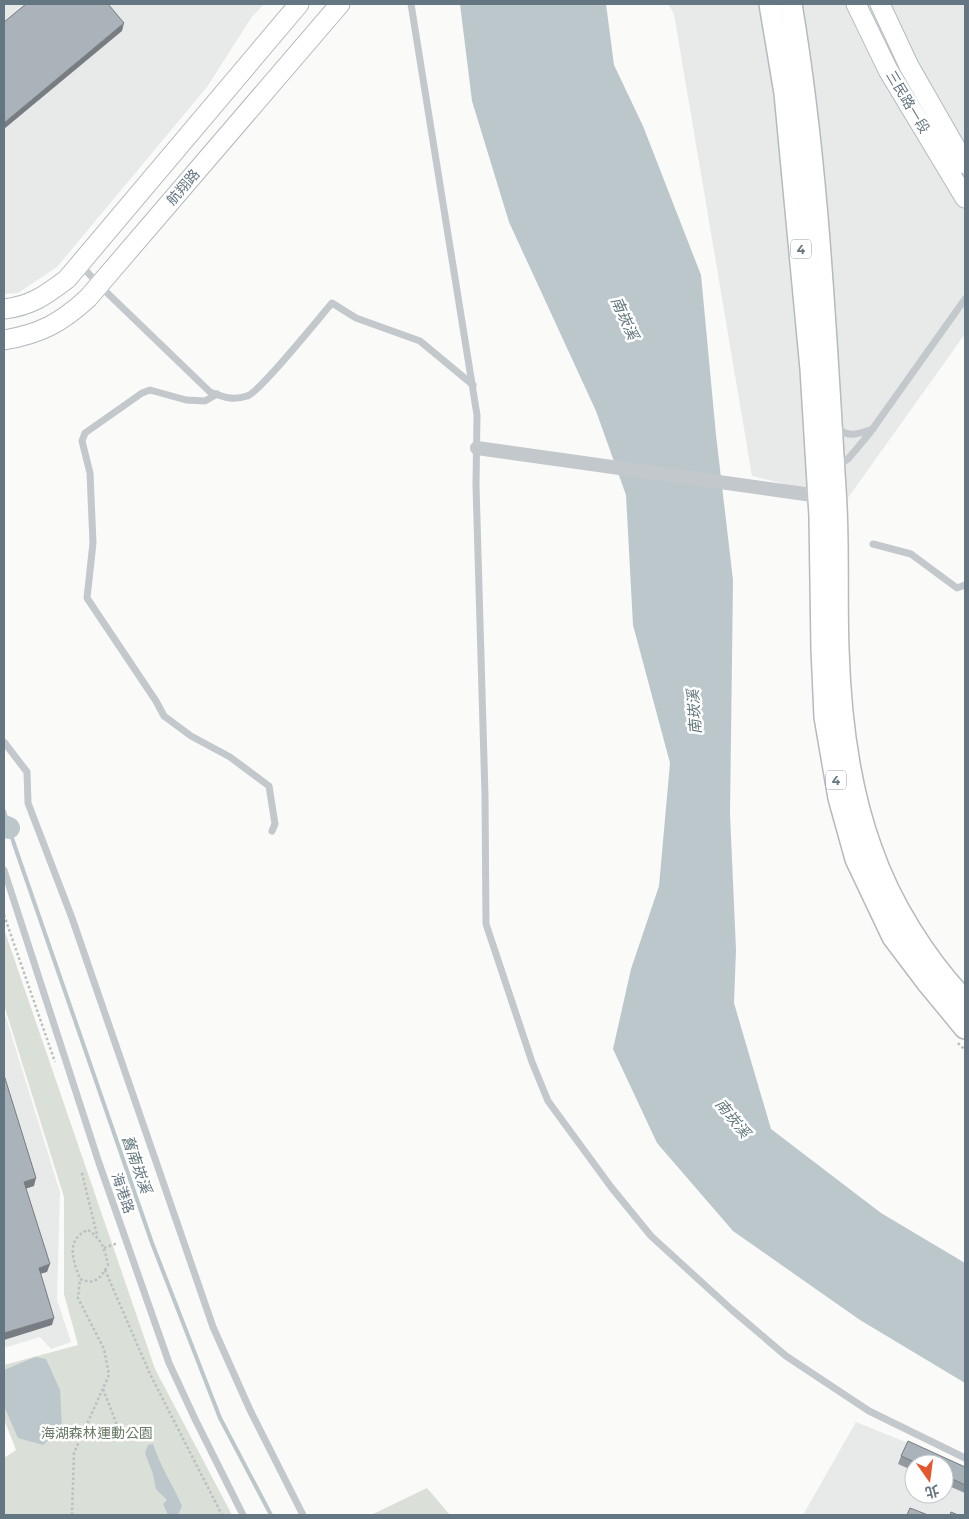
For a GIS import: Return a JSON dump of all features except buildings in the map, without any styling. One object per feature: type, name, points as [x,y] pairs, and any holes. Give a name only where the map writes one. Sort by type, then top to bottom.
[{"type":"main road","name":"4","points":[[770,4],[785,93],[811,369],[827,495],[841,714],[855,793],[871,849],[910,930],[950,985],[965,1001]]},
{"type":"main road","name":"4","points":[[791,4],[804,78],[819,222],[834,467],[827,495],[822,649],[825,717],[839,798],[856,859],[893,937],[965,1028]]},
{"type":"street","points":[[4,309],[15,308],[42,298],[67,279],[299,4]]},
{"type":"street","name":"航翔路","points":[[4,340],[19,338],[46,329],[68,316],[88,298],[340,4]]},
{"type":"street","name":"三民路一段","points":[[856,4],[888,70],[965,198]]},
{"type":"street","name":"三民路一段","points":[[880,4],[909,66],[965,164]]},
{"type":"street","points":[[477,448],[745,486],[827,495]]},
{"type":"lane","points":[[412,4],[477,415],[476,485],[486,924],[532,1062],[548,1101],[611,1187],[651,1236],[786,1356],[869,1411],[965,1458]]},
{"type":"lane","points":[[80,264],[99,285],[210,392],[231,399],[249,396],[332,303],[356,318],[420,341],[473,385]]},
{"type":"lane","points":[[834,467],[848,459],[873,428],[965,299]]},
{"type":"lane","points":[[217,394],[205,401],[186,400],[150,390],[142,393],[85,433],[82,441],[90,473],[93,544],[87,598],[164,716],[191,736],[230,757],[269,786],[275,824],[272,831]]},
{"type":"lane","points":[[831,420],[846,434],[858,435],[873,428]]},
{"type":"lane","points":[[873,544],[911,554],[957,588],[965,585]]},
{"type":"lane","points":[[4,742],[27,772],[28,803],[72,918],[213,1327],[250,1410],[302,1515]]},
{"type":"lane","name":"海港路","points":[[4,870],[99,1163],[169,1363],[243,1515]]},
{"type":"path","points":[[80,1279],[87,1282],[97,1280],[108,1264],[104,1248],[97,1235],[82,1173]]},
{"type":"path","points":[[72,1515],[74,1453],[109,1375],[104,1349],[78,1298],[80,1279],[72,1259],[74,1241],[80,1233],[88,1230],[97,1235]]},
{"type":"path","points":[[104,1248],[118,1243]]},
{"type":"path","points":[[105,1270],[150,1374],[222,1515]]},
{"type":"path","points":[[102,1388],[117,1425],[130,1440]]},
{"type":"shaded area","points":[[4,4],[264,4],[251,18],[207,87],[57,267],[18,293],[4,294]]},
{"type":"shaded area","points":[[668,4],[965,4],[965,334],[840,509],[805,489],[752,476],[674,14]]},
{"type":"shaded area","points":[[4,1011],[60,1192],[57,1300],[71,1342],[51,1349],[40,1337],[4,1348]]},
{"type":"shaded area","points":[[856,1422],[935,1454],[904,1454],[904,1504],[954,1504],[954,1462],[965,1466],[965,1515],[803,1515]]},
{"type":"green space","name":"海湖森林運動公園","points":[[4,929],[155,1369],[232,1515],[4,1515],[4,1458],[16,1450],[4,1419],[4,1365],[78,1345],[64,1294],[64,1197],[4,1005]]},
{"type":"green space","points":[[427,1488],[450,1515],[371,1515]]},
{"type":"water","name":"南崁溪","points":[[460,4],[606,4],[614,65],[643,126],[701,275],[716,435],[733,580],[730,814],[736,950],[734,1003],[771,1129],[881,1213],[965,1263],[965,1383],[860,1320],[733,1231],[657,1143],[613,1049],[631,969],[659,886],[670,763],[633,625],[626,495],[596,411],[509,222],[472,101]]},
{"type":"water","points":[[35,1357],[46,1359],[60,1390],[62,1427],[43,1445],[18,1438],[4,1406],[4,1370]]},
{"type":"water","points":[[153,1444],[182,1506],[178,1515],[168,1515],[163,1504],[167,1500],[156,1489],[153,1474],[145,1453],[148,1445]]},
{"type":"waterway","name":"舊南崁溪","points":[[4,811],[152,1243],[220,1418],[271,1515]]},
{"type":"waterway","name":"舊南崁溪","points":[[4,826],[9,828]]}]
